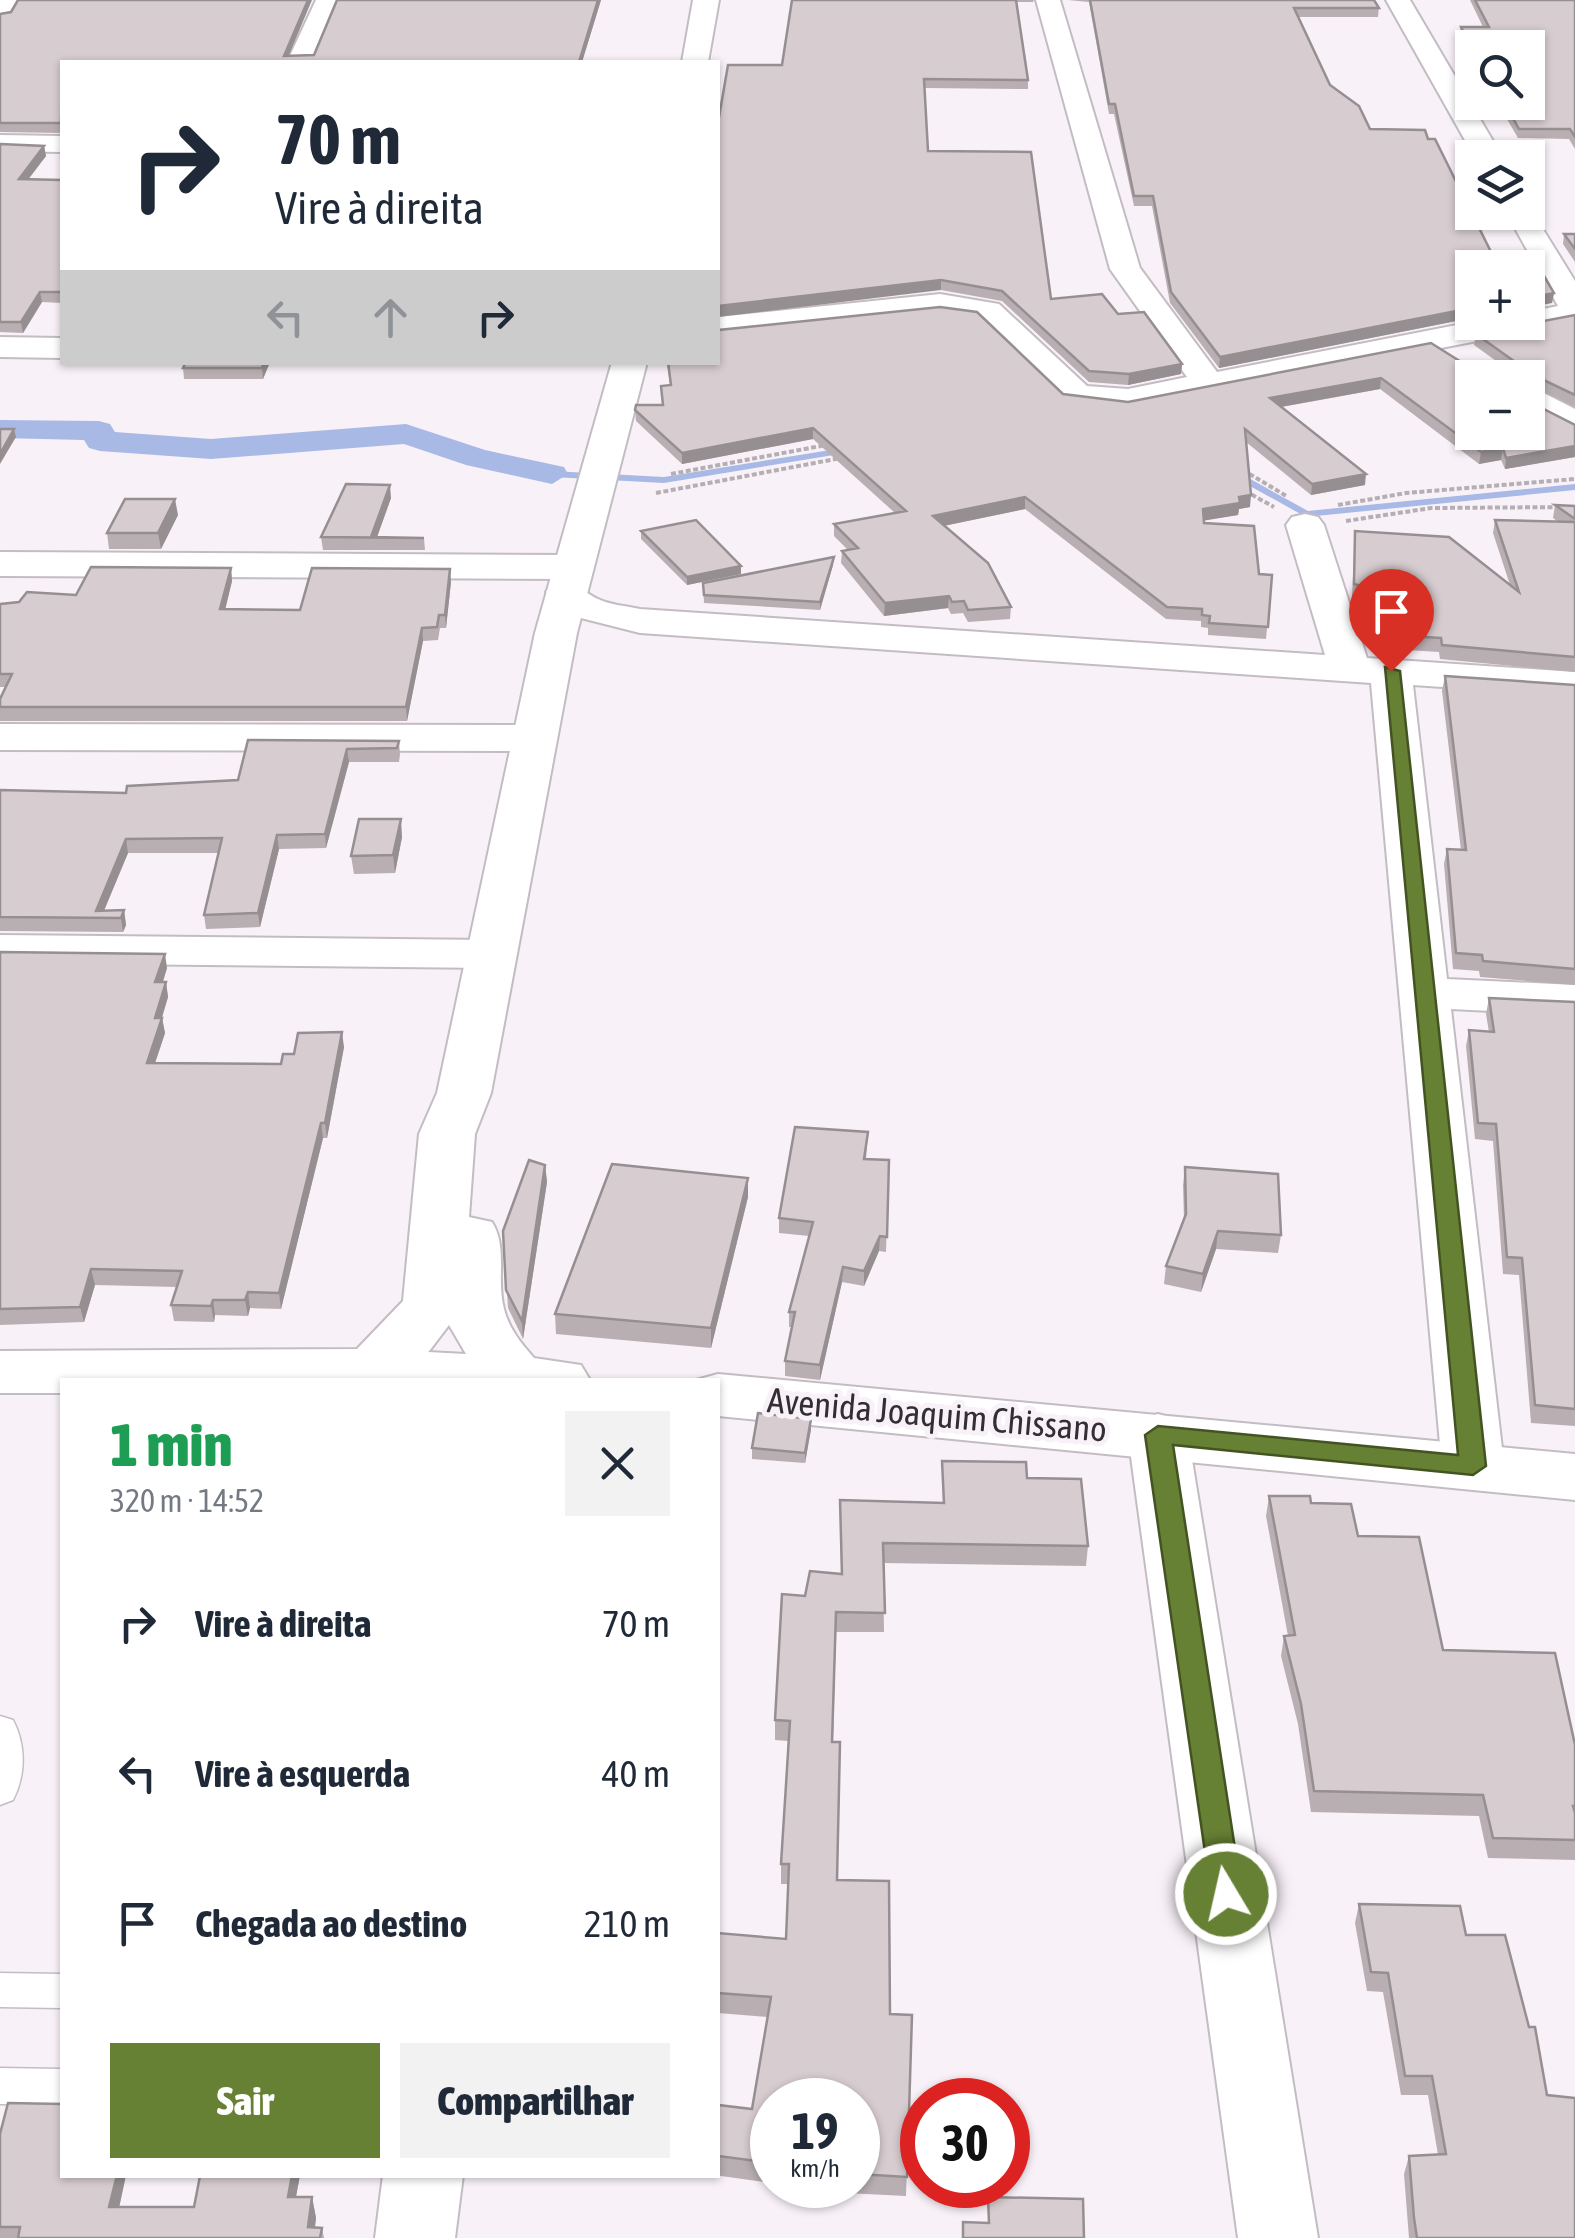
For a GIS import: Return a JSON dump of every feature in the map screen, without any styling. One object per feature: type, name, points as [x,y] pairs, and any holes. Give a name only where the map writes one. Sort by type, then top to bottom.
[{"type":"street","points":[[0,14],[12,0]]},
{"type":"street","points":[[300,60],[328,0]]},
{"type":"street","points":[[695,60],[706,0]]},
{"type":"street","points":[[1048,0],[1124,269],[1208,383]]},
{"type":"street","points":[[1398,0],[1478,140]]},
{"type":"street","points":[[0,143],[60,144]]},
{"type":"street","points":[[720,328],[940,304],[970,306],[988,311],[1076,394],[1128,399],[1440,342],[1575,310],[1530,230]]},
{"type":"street","points":[[1440,342],[1470,360]]},
{"type":"street","points":[[0,347],[60,348]]},
{"type":"street","points":[[372,1370],[410,1336],[433,1304],[448,1134],[464,1093],[530,738],[595,477],[629,365]]},
{"type":"street","points":[[1545,405],[1575,424]]},
{"type":"street","points":[[1311,512],[1371,671],[1423,993],[1473,1466]]},
{"type":"street","points":[[0,564],[569,580]]},
{"type":"street","points":[[569,580],[583,607],[640,621]]},
{"type":"street","points":[[553,650],[579,633],[610,623],[640,621],[1575,684]]},
{"type":"street","points":[[0,737],[530,738]]},
{"type":"street","points":[[0,949],[490,954]]},
{"type":"street","points":[[1423,993],[1575,1000]]},
{"type":"street","points":[[464,1093],[472,1131],[470,1307],[485,1342],[537,1378]]},
{"type":"street","points":[[0,1372],[372,1370],[537,1378]]},
{"type":"street","name":"Avenida Joaquim Chissano","points":[[720,1394],[1575,1477]]},
{"type":"street","points":[[1158,1435],[1278,2238]]},
{"type":"street","points":[[415,2238],[423,2178]]},
{"type":"lane","points":[[0,1730],[6,1772],[0,1790]]},
{"type":"lane","points":[[0,1990],[60,1991]]},
{"type":"lane","points":[[0,2086],[60,2087]]},
{"type":"path","points":[[672,474],[828,445]]},
{"type":"path","points":[[656,493],[847,457]]},
{"type":"path","points":[[1238,466],[1311,512],[1406,493],[1575,480]]},
{"type":"path","points":[[1241,489],[1311,512],[1575,507]]},
{"type":"building","points":[[18,0],[308,0],[284,56],[314,55],[337,0],[598,0],[580,60],[60,60],[60,123],[0,123],[0,14],[11,12]]},
{"type":"building","points":[[792,0],[1016,0],[1028,80],[924,79],[928,151],[1031,152],[1051,299],[1102,294],[1118,314],[1144,312],[1182,364],[1129,374],[1089,371],[1002,291],[941,280],[720,306],[720,111],[728,65],[782,65]]},
{"type":"building","points":[[1090,0],[1374,0],[1379,8],[1294,8],[1330,85],[1359,106],[1370,129],[1425,130],[1428,139],[1435,139],[1455,179],[1455,230],[1480,230],[1490,250],[1455,250],[1455,311],[1220,357],[1171,292],[1153,196],[1134,196],[1115,104],[1109,104]]},
{"type":"building","points":[[1475,0],[1575,0],[1575,137],[1570,129],[1519,129],[1514,120],[1545,120],[1545,30],[1461,27],[1489,27]]},
{"type":"building","points":[[0,144],[44,146],[19,179],[60,180],[60,292],[40,292],[21,322],[0,322]]},
{"type":"building","points":[[1564,234],[1575,234],[1575,249]]},
{"type":"building","points":[[1545,278],[1554,293],[1545,295]]},
{"type":"building","points":[[940,307],[977,312],[1063,394],[1128,402],[1431,343],[1458,360],[1455,360],[1455,433],[1381,378],[1270,398],[1366,474],[1312,484],[1245,429],[1251,495],[1239,497],[1240,503],[1203,509],[1204,523],[1254,526],[1259,574],[1272,575],[1268,627],[1209,623],[1210,616],[1202,615],[1202,609],[1167,607],[1025,497],[933,516],[988,563],[1011,607],[968,610],[964,601],[952,602],[949,596],[885,603],[842,551],[858,548],[834,524],[906,511],[813,428],[682,453],[635,410],[636,405],[663,405],[661,386],[671,385],[668,365],[720,365],[720,330]]},
{"type":"building","points":[[1575,315],[1575,395],[1545,381],[1545,360],[1512,360],[1484,340],[1545,340],[1545,321]]},
{"type":"building","points":[[184,365],[263,365],[262,368],[183,368]]},
{"type":"building","points":[[1545,410],[1575,425],[1575,446],[1506,458],[1504,450],[1545,450]]},
{"type":"building","points":[[0,429],[14,429],[0,454]]},
{"type":"building","points":[[346,484],[390,485],[371,537],[424,538],[321,537]]},
{"type":"building","points":[[125,499],[175,499],[158,533],[107,533]]},
{"type":"building","points":[[1555,505],[1575,506],[1575,519]]},
{"type":"building","points":[[696,520],[741,566],[687,577],[641,531]]},
{"type":"building","points":[[1495,520],[1575,522],[1575,657],[1442,645],[1441,638],[1375,634],[1374,596],[1358,595],[1358,585],[1354,584],[1355,531],[1449,537],[1519,592]]},
{"type":"building","points":[[834,557],[820,602],[704,595],[703,583]]},
{"type":"building","points":[[91,567],[231,568],[220,609],[300,610],[312,568],[450,569],[445,615],[439,615],[437,627],[422,628],[406,707],[0,707],[12,674],[0,674],[0,604],[19,602],[27,592],[76,595]]},
{"type":"building","points":[[1445,676],[1575,685],[1575,969],[1483,961],[1482,955],[1456,953],[1447,849],[1466,850]]},
{"type":"building","points":[[248,740],[399,741],[397,748],[347,749],[325,834],[277,835],[258,913],[204,915],[222,838],[126,839],[96,911],[124,910],[121,918],[0,917],[0,790],[126,793],[127,786],[238,780]]},
{"type":"building","points":[[359,819],[401,819],[393,855],[351,856]]},
{"type":"building","points":[[0,952],[165,954],[155,982],[166,982],[155,1018],[162,1018],[147,1063],[281,1064],[283,1054],[294,1054],[298,1033],[342,1032],[325,1123],[321,1123],[279,1293],[248,1292],[245,1300],[213,1300],[211,1306],[171,1305],[182,1271],[91,1269],[80,1307],[0,1309]]},
{"type":"building","points":[[1489,998],[1575,1002],[1575,1409],[1535,1405],[1522,1258],[1507,1257],[1496,1124],[1478,1123],[1469,1030],[1494,1032]]},
{"type":"building","points":[[795,1127],[868,1132],[864,1159],[889,1160],[887,1237],[880,1236],[864,1271],[843,1267],[820,1365],[785,1361],[795,1312],[789,1312],[813,1222],[779,1218]]},
{"type":"building","points":[[529,1160],[545,1165],[522,1321],[506,1290],[503,1231]]},
{"type":"building","points":[[612,1164],[748,1178],[711,1328],[555,1314]]},
{"type":"building","points":[[1185,1167],[1278,1174],[1281,1235],[1218,1231],[1203,1274],[1166,1266],[1186,1214]]},
{"type":"building","points":[[758,1413],[811,1419],[805,1453],[752,1448]]},
{"type":"building","points":[[942,1461],[1026,1462],[1027,1478],[1081,1479],[1088,1546],[883,1543],[885,1613],[836,1612],[832,1742],[840,1742],[837,1880],[889,1881],[890,2014],[912,2015],[910,2078],[900,2078],[900,2177],[880,2175],[880,2078],[757,2078],[771,1997],[720,1993],[720,1933],[786,1939],[789,1864],[781,1864],[790,1721],[775,1720],[782,1594],[805,1596],[810,1571],[842,1574],[840,1500],[944,1503]]},
{"type":"building","points":[[1269,1496],[1310,1496],[1311,1503],[1351,1504],[1358,1536],[1419,1537],[1443,1650],[1555,1653],[1575,1745],[1575,1840],[1493,1838],[1483,1795],[1314,1791],[1301,1704],[1284,1636],[1295,1635]]},
{"type":"building","points":[[1359,1904],[1460,1906],[1466,1935],[1505,1935],[1529,2027],[1535,2027],[1547,2095],[1575,2098],[1575,2238],[1417,2238],[1409,2156],[1446,2154],[1432,2076],[1405,2076],[1388,1973],[1371,1972]]},
{"type":"building","points":[[8,2103],[60,2104],[60,2178],[116,2178],[109,2207],[194,2207],[200,2178],[291,2178],[288,2197],[312,2197],[308,2227],[322,2228],[320,2238],[18,2238],[20,2227],[0,2227],[0,2134]]},
{"type":"building","points":[[720,2105],[750,2109],[750,2160],[720,2156]]},
{"type":"building","points":[[1030,2198],[1083,2199],[1084,2238],[963,2238],[963,2222],[989,2223],[988,2208],[1030,2208]]},
{"type":"waterway","points":[[0,429],[99,431],[100,441],[211,449],[298,439],[334,443],[406,434],[477,458],[552,474]]},
{"type":"waterway","points":[[552,474],[664,480],[843,451]]},
{"type":"waterway","points":[[1233,473],[1306,514],[1575,487]]},
{"type":"route","points":[[1226,1894],[1158,1435],[1473,1466],[1391,671]]}]
